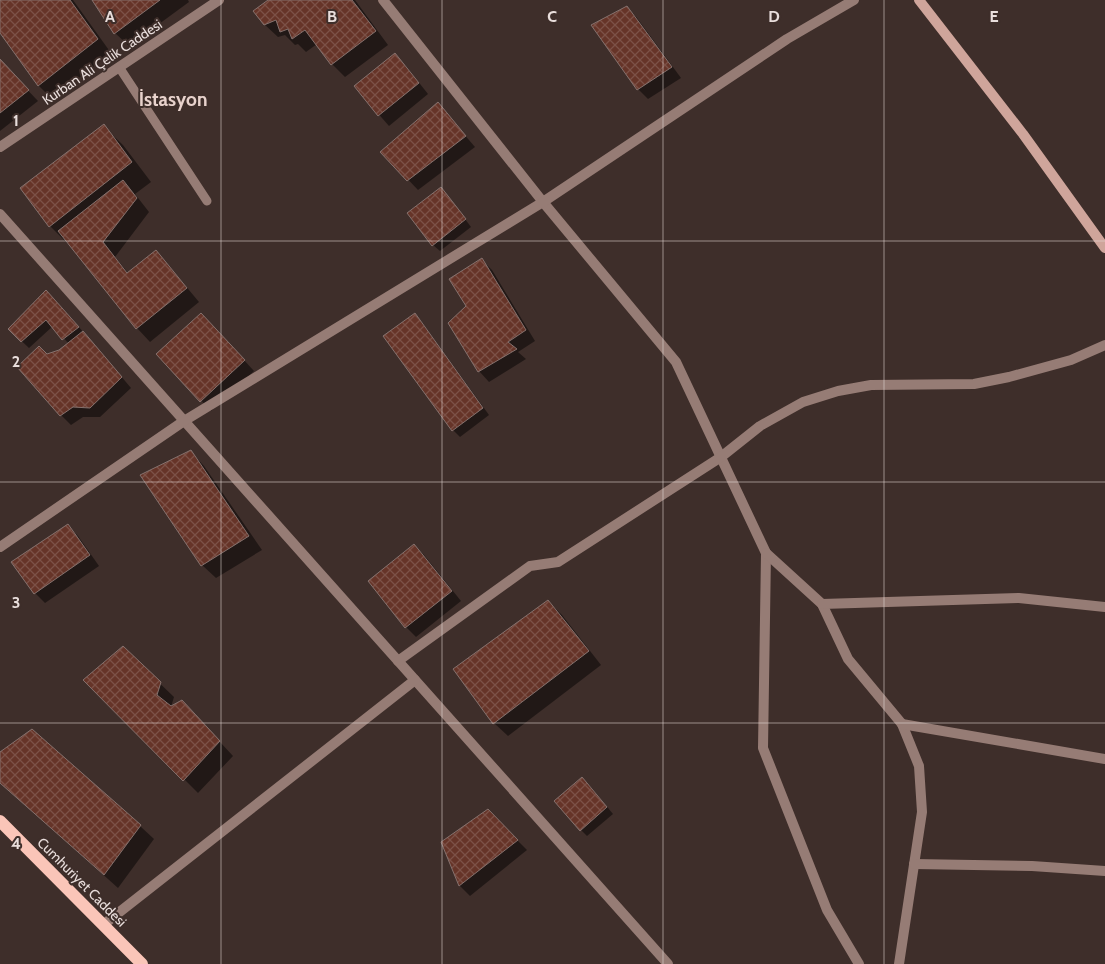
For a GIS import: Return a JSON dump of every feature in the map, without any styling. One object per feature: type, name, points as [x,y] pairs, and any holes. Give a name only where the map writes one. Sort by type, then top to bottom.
[{"type":"main road","points":[[919,0],[1023,134],[1105,248]]},
{"type":"main road","name":"Cumhuriyet Caddesi","points":[[0,822],[142,964]]},
{"type":"street","name":"Kurban Ali Çelik Caddesi","points":[[0,147],[219,0]]},
{"type":"street","points":[[383,0],[543,202],[676,362],[766,553],[822,604],[848,659],[902,724],[919,766],[922,812],[899,964]]},
{"type":"street","points":[[0,547],[184,421],[543,202],[787,39],[854,0]]},
{"type":"street","points":[[0,214],[668,964]]},
{"type":"street","points":[[398,661],[530,566],[558,562],[721,457],[760,426],[803,402],[838,391],[872,386],[974,384],[992,381],[1044,369],[1071,360],[1105,345]]},
{"type":"street","points":[[766,553],[763,748],[828,910],[860,964]]},
{"type":"street","points":[[822,604],[1019,598],[1105,607]]},
{"type":"street","points":[[103,925],[415,680]]},
{"type":"street","points":[[902,724],[1105,759]]},
{"type":"street","points":[[914,864],[1032,866],[1105,871]]},
{"type":"lane","points":[[119,67],[208,201]]},
{"type":"building","points":[[0,0],[70,0],[98,39],[38,86],[0,33]]},
{"type":"building","points":[[92,0],[160,0],[114,34]]},
{"type":"building","points":[[268,0],[352,0],[376,31],[331,65],[305,30],[292,39],[288,29],[280,32],[276,20],[264,25],[253,11]]},
{"type":"building","points":[[627,6],[672,67],[637,90],[591,25]]},
{"type":"building","points":[[395,53],[419,83],[378,116],[354,86]]},
{"type":"building","points":[[0,59],[29,90],[0,113]]},
{"type":"building","points":[[438,102],[466,136],[407,181],[380,152]]},
{"type":"building","points":[[104,124],[132,162],[49,227],[20,188]]},
{"type":"building","points":[[123,180],[137,198],[103,242],[127,273],[156,250],[187,288],[136,329],[58,231]]},
{"type":"building","points":[[441,187],[466,219],[432,246],[407,213]]},
{"type":"building","points":[[482,258],[526,330],[508,342],[517,349],[478,372],[448,323],[466,306],[449,279]]},
{"type":"building","points":[[46,290],[79,327],[62,340],[46,320],[21,342],[8,329]]},
{"type":"building","points":[[201,313],[245,360],[200,402],[156,354]]},
{"type":"building","points":[[415,313],[483,408],[452,431],[383,336]]},
{"type":"building","points":[[83,331],[122,377],[90,408],[73,407],[60,416],[17,367],[39,346],[47,354],[59,350]]},
{"type":"building","points":[[191,450],[249,536],[201,566],[140,475]]},
{"type":"building","points":[[68,524],[90,555],[34,594],[11,562]]},
{"type":"building","points":[[414,544],[452,591],[405,628],[368,581]]},
{"type":"building","points":[[548,600],[589,651],[493,724],[453,669]]},
{"type":"building","points":[[123,646],[161,682],[157,695],[171,706],[182,700],[220,741],[183,781],[83,680]]},
{"type":"building","points":[[32,729],[141,825],[104,875],[0,783],[0,752]]},
{"type":"building","points":[[582,777],[607,807],[580,831],[554,801]]},
{"type":"building","points":[[488,809],[518,840],[459,886],[441,842]]},
{"type":"district","name":"İstasyon","points":[[173,99]]}]
